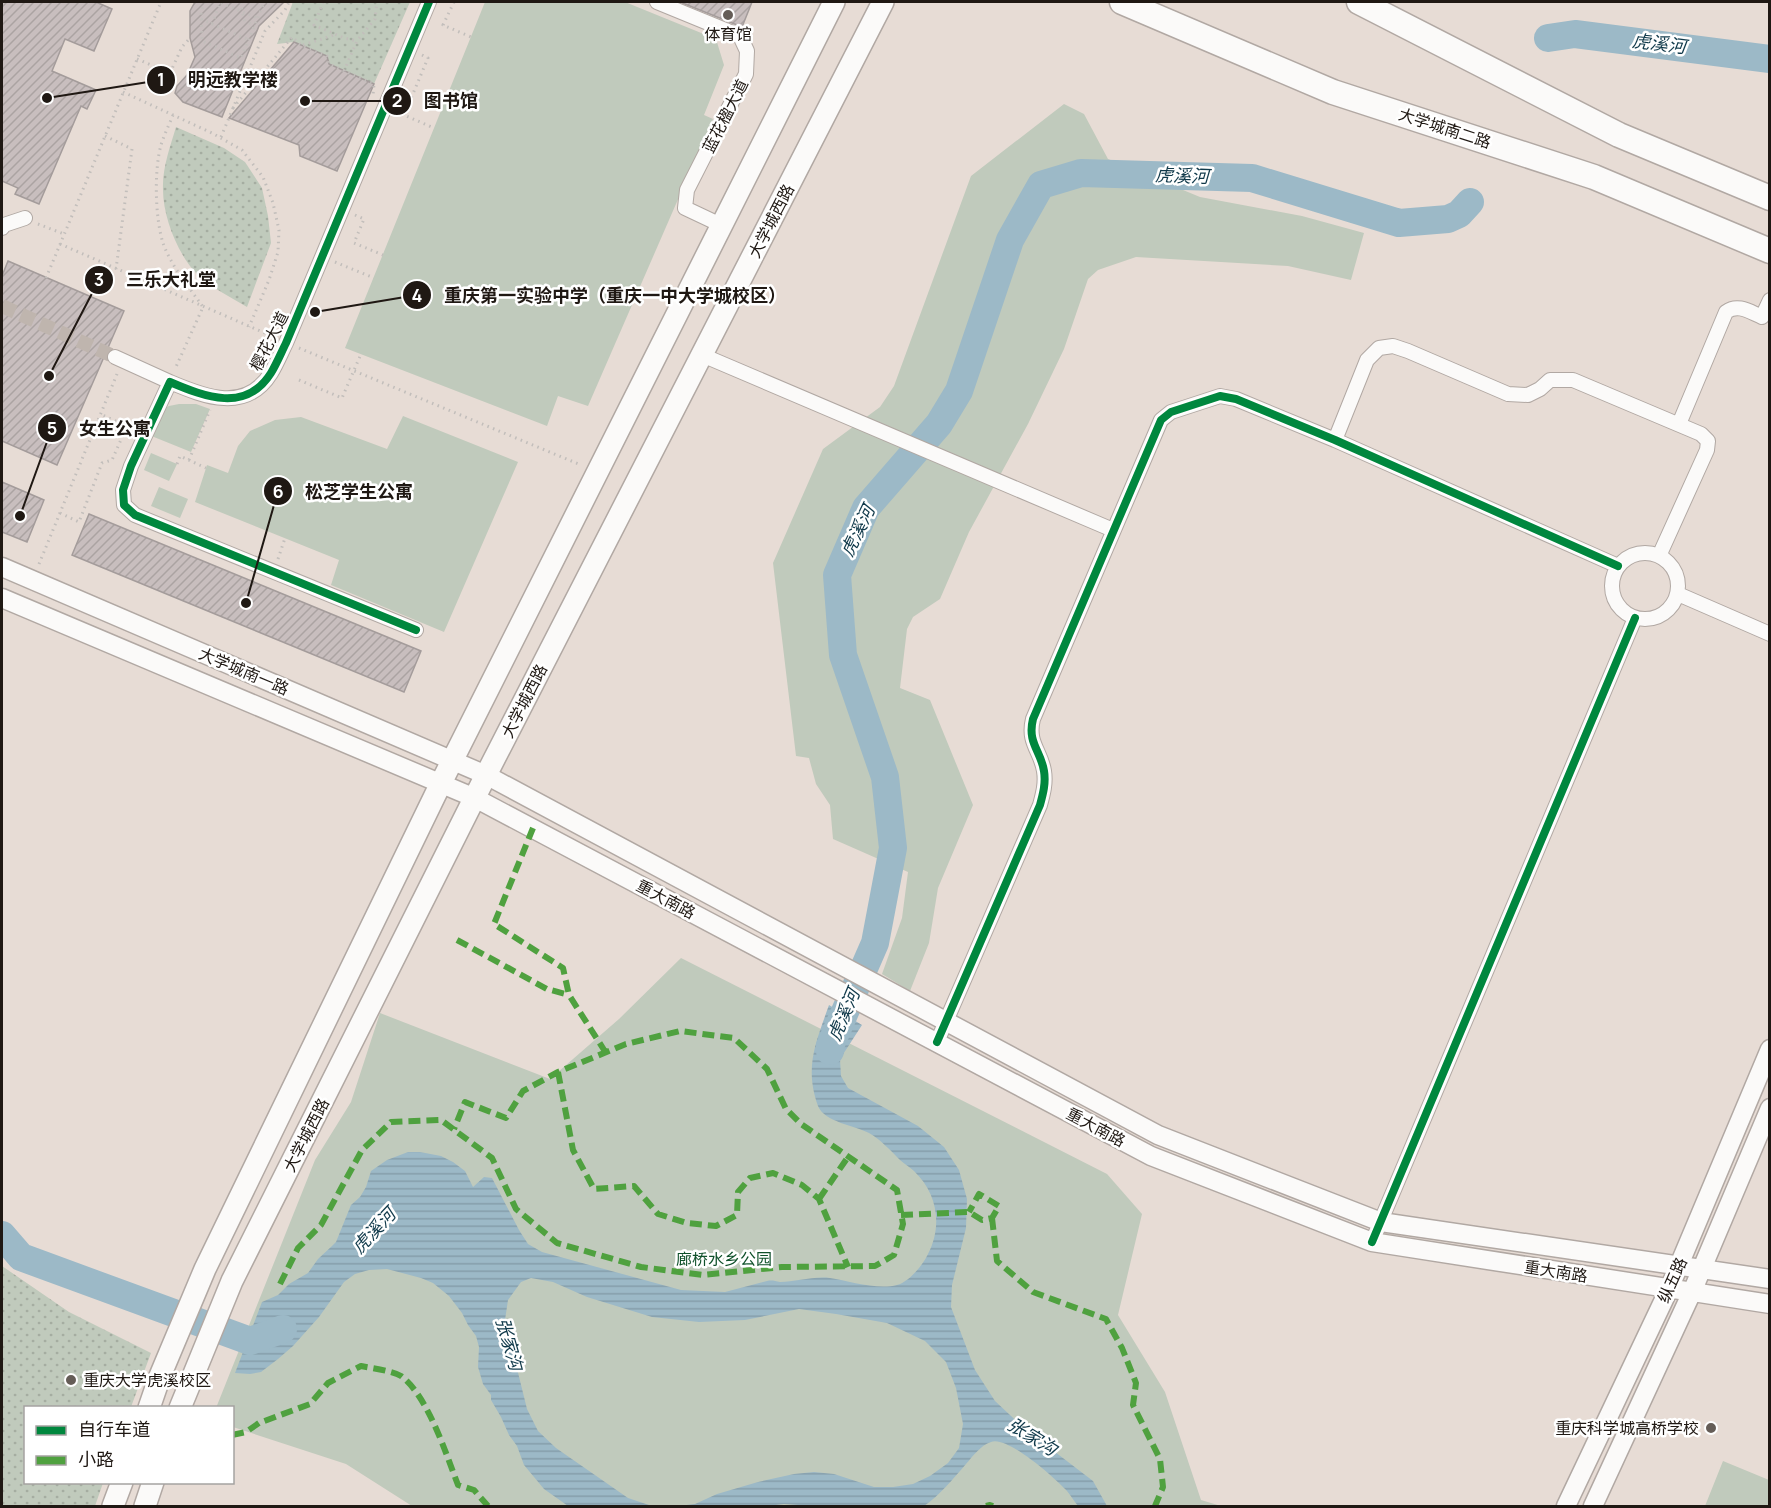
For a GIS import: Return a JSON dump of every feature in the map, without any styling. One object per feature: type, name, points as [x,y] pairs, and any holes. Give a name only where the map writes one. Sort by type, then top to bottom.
[{"type":"highway","name":"大学城南二路","points":[[1122,2],[1333,92],[1594,177],[1770,251]]},
{"type":"highway","points":[[1359,2],[1619,135],[1770,198]]},
{"type":"main road","name":"大学城西路","points":[[149,1406],[205,1269],[452,760],[834,2]]},
{"type":"main road","name":"大学城西路","points":[[180,1406],[232,1281],[486,775],[883,2]]},
{"type":"main road","name":"大学城南一路","points":[[2,567],[486,775]]},
{"type":"main road","name":"大学城南一路","points":[[2,598],[475,798]]},
{"type":"main road","name":"重大南路","points":[[486,775],[1158,1135],[1381,1222],[1770,1279]]},
{"type":"main road","name":"重大南路","points":[[475,798],[1151,1156],[1372,1242],[1770,1304]]},
{"type":"main road","name":"纵五路","points":[[1566,1506],[1669,1289],[1770,1049]]},
{"type":"main road","name":"纵五路","points":[[1593,1506],[1692,1292],[1770,1108]]},
{"type":"main road","points":[[113,1506],[121,1484]]},
{"type":"main road","points":[[145,1506],[152,1484]]},
{"type":"street","name":"樱花大道","points":[[119,359],[196,394],[227,400],[254,392],[270,374],[286,343],[429,2]]},
{"type":"street","name":"蓝花楹大道","points":[[657,2],[740,36],[747,51],[746,74],[687,190],[685,208],[721,225]]},
{"type":"street","points":[[2,228],[4,225],[26,218]]},
{"type":"street","points":[[1679,424],[1726,312],[1738,307],[1762,317],[1770,300]]},
{"type":"street","points":[[1335,440],[1367,360],[1379,348],[1392,346],[1408,351],[1508,394],[1528,395],[1540,389],[1550,380],[1573,381],[1679,424],[1701,434],[1708,441],[1707,450],[1659,556]]},
{"type":"street","points":[[702,355],[1113,530]]},
{"type":"street","points":[[170,382],[130,466],[123,490],[124,505],[135,515],[416,630]]},
{"type":"street","points":[[937,1042],[1040,806],[1044,769],[1030,731],[1038,709],[1161,420],[1171,412],[1220,396],[1236,399],[1335,440],[1618,566]]},
{"type":"street","points":[[1637,553],[1659,556],[1669,562],[1676,572],[1678,594],[1673,605],[1657,618],[1646,620],[1626,614],[1618,606],[1611,586],[1618,566],[1626,558],[1637,553]]},
{"type":"street","points":[[1678,594],[1770,634]]},
{"type":"street","points":[[1372,1242],[1635,618]]},
{"type":"path","points":[[46,278],[161,2]]},
{"type":"path","points":[[205,2],[201,10],[202,41],[241,58],[263,5],[268,2]]},
{"type":"path","points":[[212,24],[221,2],[258,18]]},
{"type":"path","points":[[241,2],[245,21],[255,26]]},
{"type":"path","points":[[221,137],[265,31],[285,10],[289,2]]},
{"type":"path","points":[[323,2],[314,25],[357,41]]},
{"type":"path","points":[[344,71],[357,41],[375,19],[377,2]]},
{"type":"path","points":[[454,2],[443,25],[471,37]]},
{"type":"path","points":[[201,20],[249,40]]},
{"type":"path","points":[[302,46],[336,34]]},
{"type":"path","points":[[233,108],[292,37],[302,46],[327,56],[329,64],[374,84],[372,115],[380,118]]},
{"type":"path","points":[[137,58],[170,73],[182,47],[190,38]]},
{"type":"path","points":[[428,58],[404,115],[434,128]]},
{"type":"path","points":[[123,92],[221,137],[243,150],[263,177],[273,203],[279,230],[278,252],[249,327]]},
{"type":"path","points":[[173,115],[160,146],[156,185],[158,219],[163,244],[203,306]]},
{"type":"path","points":[[105,136],[132,149],[117,269]]},
{"type":"path","points":[[26,218],[64,234]]},
{"type":"path","points":[[364,219],[354,243],[383,255]]},
{"type":"path","points":[[60,244],[286,343],[597,472]]},
{"type":"path","points":[[322,257],[374,278]]},
{"type":"path","points":[[170,382],[203,306]]},
{"type":"path","points":[[299,380],[342,399],[361,354]]},
{"type":"path","points":[[33,580],[100,414],[119,359]]},
{"type":"path","points":[[189,460],[214,397]]},
{"type":"path","points":[[60,513],[79,522],[102,463],[112,460],[127,426],[100,414]]},
{"type":"path","points":[[177,464],[180,456],[206,468]]},
{"type":"path","points":[[273,571],[285,538]]},
{"type":"green space","points":[[293,2],[410,2],[374,84],[329,64],[327,56],[294,42],[277,44]]},
{"type":"green space","points":[[485,2],[625,2],[716,39],[724,65],[704,115],[713,119],[588,406],[558,396],[547,426],[345,348]]},
{"type":"green space","points":[[1064,104],[1084,114],[1108,159],[1200,197],[1302,216],[1364,233],[1351,280],[1288,266],[1136,257],[1098,270],[1088,279],[1064,349],[1028,424],[969,532],[940,599],[913,617],[907,629],[900,688],[930,700],[973,805],[938,888],[929,943],[910,991],[882,974],[902,918],[908,872],[833,839],[830,805],[816,784],[809,758],[796,756],[773,563],[823,449],[880,407],[894,386],[971,176]]},
{"type":"green space","points":[[176,127],[224,148],[245,162],[262,188],[271,243],[247,307],[197,274],[184,257],[173,235],[166,212],[163,182]]},
{"type":"green space","points":[[179,404],[196,404],[210,409],[191,452],[149,435],[159,411]]},
{"type":"green space","points":[[403,416],[518,462],[444,632],[331,585],[339,560],[195,502],[207,465],[228,473],[238,446],[250,431],[275,420],[301,417],[387,449]]},
{"type":"green space","points":[[151,453],[177,464],[169,481],[144,470]]},
{"type":"green space","points":[[159,487],[188,499],[180,518],[151,506]]},
{"type":"green space","name":"廊桥水乡公园","points":[[681,958],[1107,1174],[1142,1214],[1118,1315],[1165,1392],[1201,1500],[1221,1506],[412,1506],[346,1464],[234,1427],[234,1406],[217,1406],[315,1160],[351,1102],[380,1013],[550,1079],[619,1019]]},
{"type":"green space","name":"重庆大学虎溪校区","points":[[2,1266],[69,1312],[151,1353],[131,1406],[24,1406],[24,1484],[103,1484],[95,1506],[2,1506]]},
{"type":"green space","points":[[1723,1461],[1769,1480],[1769,1506],[1705,1506]]},
{"type":"water","name":"张家沟","points":[[829,1005],[862,1025],[840,1059],[841,1076],[848,1088],[918,1126],[944,1147],[959,1170],[967,1199],[966,1228],[952,1285],[951,1307],[975,1370],[995,1401],[1025,1429],[1093,1481],[1107,1506],[1078,1506],[1053,1477],[1019,1451],[1008,1445],[991,1442],[974,1454],[946,1486],[924,1506],[784,1504],[678,1506],[695,1504],[717,1494],[794,1474],[814,1472],[834,1474],[874,1487],[913,1484],[930,1476],[948,1463],[959,1448],[963,1424],[956,1388],[946,1362],[925,1341],[887,1323],[799,1309],[745,1320],[699,1322],[652,1317],[587,1297],[553,1282],[531,1278],[521,1282],[508,1300],[505,1320],[527,1409],[538,1431],[556,1448],[628,1498],[652,1506],[568,1506],[544,1489],[524,1465],[517,1446],[483,1384],[478,1367],[479,1347],[476,1336],[449,1296],[433,1283],[421,1278],[387,1269],[355,1274],[344,1282],[319,1317],[278,1359],[261,1372],[235,1373],[262,1302],[278,1295],[289,1284],[308,1273],[318,1259],[336,1242],[351,1205],[366,1187],[371,1171],[387,1160],[408,1152],[441,1156],[453,1162],[465,1171],[473,1187],[484,1177],[492,1178],[528,1244],[542,1252],[681,1290],[725,1292],[769,1281],[786,1282],[817,1278],[881,1286],[902,1283],[923,1263],[933,1243],[935,1210],[928,1189],[922,1180],[885,1145],[863,1130],[833,1120],[818,1106],[812,1079],[813,1055]]},
{"type":"building","points":[[2,2],[96,2],[112,9],[94,51],[65,39],[52,71],[96,90],[87,109],[81,106],[39,204],[15,194],[18,188],[2,181]]},
{"type":"building","points":[[195,2],[284,2],[259,26],[222,117],[183,102],[175,93],[195,57],[190,38],[190,11]]},
{"type":"building","name":"体育馆","points":[[680,2],[752,2],[742,27]]},
{"type":"building","points":[[294,42],[327,56],[329,64],[374,84],[337,171],[300,156],[299,145],[229,118]]},
{"type":"building","points":[[8,261],[124,311],[57,465],[2,441],[2,276]]},
{"type":"building","points":[[2,482],[44,500],[27,542],[2,532]]},
{"type":"building","points":[[89,514],[421,651],[404,692],[72,555]]},
{"type":"waterway","name":"虎溪河","points":[[1548,38],[1575,34],[1770,59]]},
{"type":"waterway","name":"虎溪河","points":[[830,1051],[830,1046],[875,943],[893,848],[885,777],[843,655],[837,575],[866,508],[939,424],[959,391],[1010,240],[1041,185],[1081,173],[1252,178],[1399,223],[1448,219],[1459,214],[1470,202]]},
{"type":"waterway","name":"虎溪河","points":[[2,1235],[21,1257],[250,1341],[283,1329]]},
{"type":"tunnel","points":[[2,306],[115,357]]},
{"type":"marked path","points":[[533,828],[494,924],[563,968],[569,995],[606,1053]]},
{"type":"marked path","points":[[457,940],[547,989],[569,995]]},
{"type":"marked path","points":[[280,1284],[298,1248],[321,1225],[362,1150],[391,1122],[441,1120],[492,1158],[516,1209],[557,1243],[641,1267],[703,1275],[782,1267],[875,1266],[894,1255],[903,1224],[897,1190],[801,1124],[786,1109],[767,1069],[734,1038],[680,1031],[626,1044],[558,1072],[523,1091],[506,1118],[465,1102],[454,1129]]},
{"type":"marked path","points":[[558,1072],[573,1150],[594,1189],[634,1186],[658,1214],[687,1223],[716,1226],[737,1215],[738,1192],[750,1178],[773,1173],[802,1185],[819,1199],[848,1267]]},
{"type":"marked path","points":[[819,1199],[848,1157]]},
{"type":"marked path","points":[[901,1215],[969,1212],[982,1220],[992,1218],[999,1206],[979,1194],[969,1212]]},
{"type":"marked path","points":[[992,1218],[997,1261],[1033,1292],[1106,1319],[1122,1348],[1136,1383],[1133,1405],[1160,1459],[1163,1487],[1155,1506]]},
{"type":"marked path","points":[[234,1435],[246,1432],[259,1423],[310,1404],[328,1383],[361,1366],[393,1373],[401,1376],[420,1397],[442,1442],[458,1485],[474,1490],[488,1506]]},
{"type":"marked path","points":[[986,1506],[993,1506]]},
{"type":"cycle path","points":[[416,630],[135,515],[124,505],[123,490],[131,466],[170,382],[197,393],[224,398],[237,397],[250,393],[271,373],[286,343],[429,2]]},
{"type":"cycle path","points":[[937,1042],[1040,805],[1045,775],[1032,734],[1033,719],[1161,420],[1171,412],[1220,396],[1236,399],[1335,440],[1618,566]]},
{"type":"cycle path","points":[[1372,1242],[1635,618]]},
{"type":"place","name":"体育馆","points":[[728,15]]},
{"type":"place","name":"明远教学楼","points":[[47,98]]},
{"type":"place","name":"图书馆","points":[[305,101]]},
{"type":"place","name":"重庆第一实验中学（重庆一中大学城校区）","points":[[315,312]]},
{"type":"place","name":"三乐大礼堂","points":[[49,376]]},
{"type":"place","name":"女生公寓","points":[[20,516]]},
{"type":"place","name":"松芝学生公寓","points":[[246,603]]},
{"type":"place","name":"重庆大学虎溪校区","points":[[71,1380]]},
{"type":"place","name":"重庆科学城高桥学校","points":[[1711,1428]]}]
